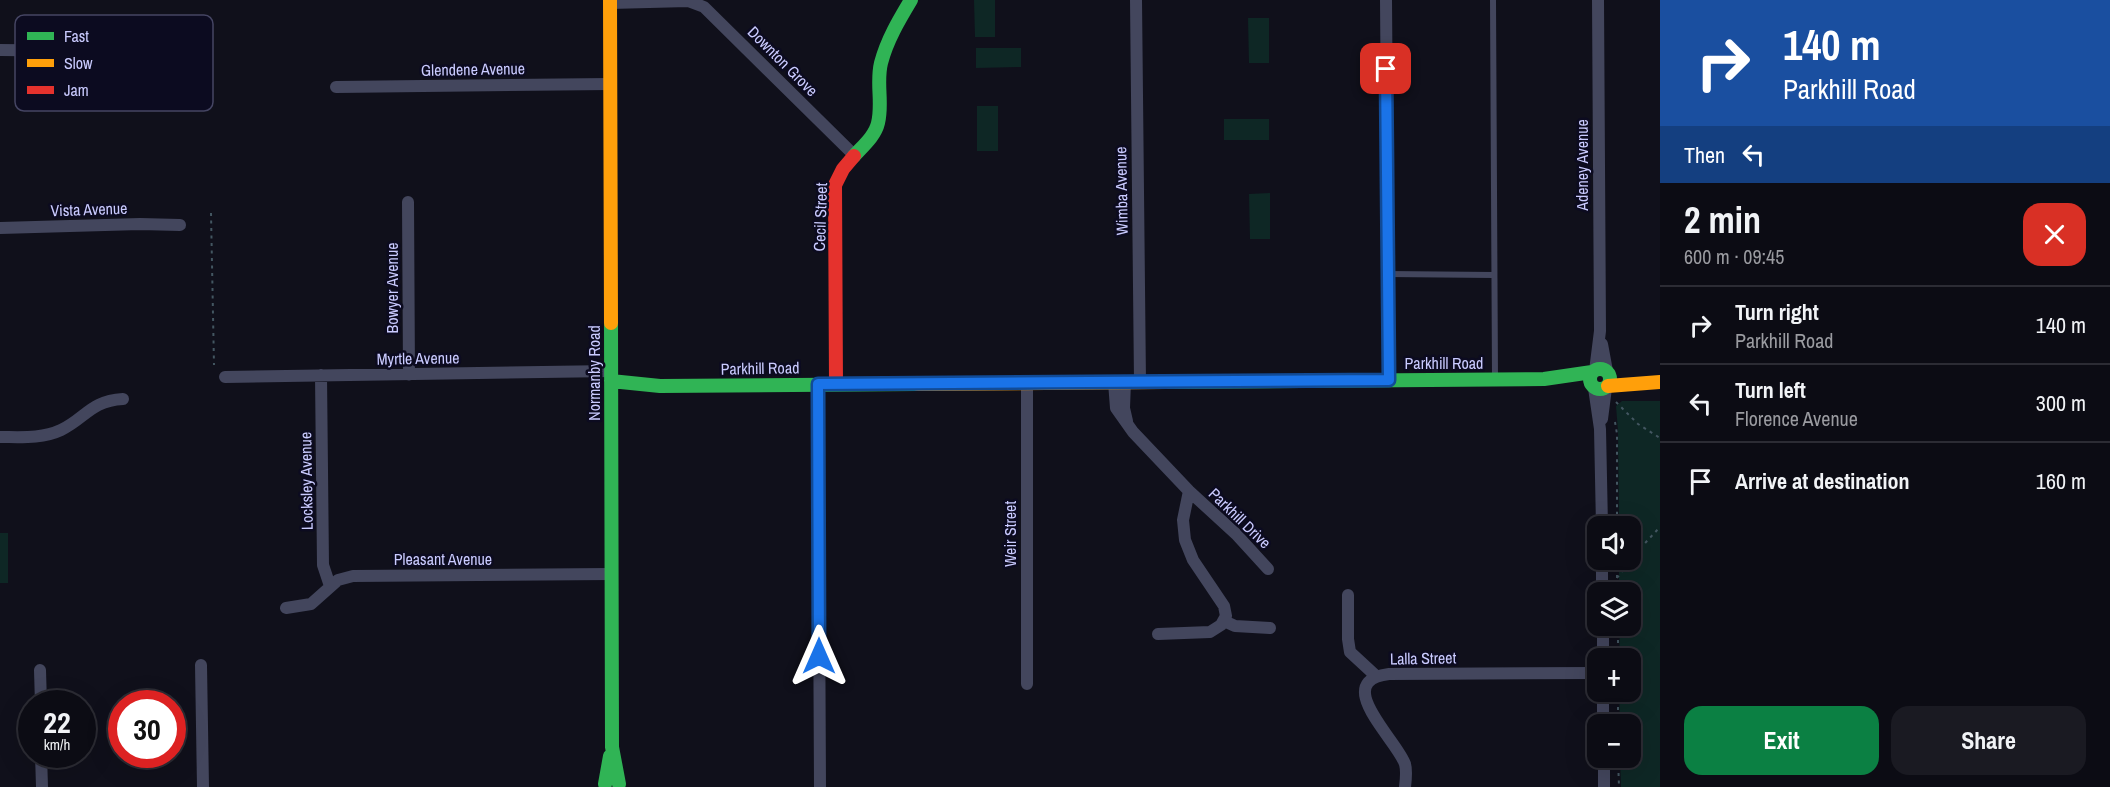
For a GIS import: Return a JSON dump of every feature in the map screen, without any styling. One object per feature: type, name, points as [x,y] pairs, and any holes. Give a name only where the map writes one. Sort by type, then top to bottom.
[{"type":"street","name":"Cecil Street","points":[[836,384],[834,193],[836,178],[877,129],[881,61],[890,36],[910,0]]},
{"type":"street","name":"Wimba Avenue","points":[[1136,0],[1140,382]]},
{"type":"street","points":[[1386,0],[1389,380]]},
{"type":"street","name":"Adeney Avenue","points":[[1598,0],[1602,516]]},
{"type":"street","name":"Downton Grove","points":[[610,1],[688,1],[704,7],[854,155]]},
{"type":"street","name":"Normanby Road","points":[[608,786],[612,747],[610,1]]},
{"type":"street","points":[[0,50],[15,50]]},
{"type":"street","name":"Glendene Avenue","points":[[336,87],[610,84]]},
{"type":"street","name":"Bowyer Avenue","points":[[408,202],[410,375]]},
{"type":"street","name":"Vista Avenue","points":[[0,228],[180,225]]},
{"type":"street","name":"Locksley Avenue","points":[[321,375],[323,565],[330,586]]},
{"type":"street","name":"Myrtle Avenue","points":[[225,377],[410,375],[611,381]]},
{"type":"street","name":"Parkhill Road","points":[[611,381],[660,386],[1544,379],[1660,382]]},
{"type":"street","name":"Parkhill Drive","points":[[1119,382],[1127,422],[1147,448],[1236,534],[1268,569]]},
{"type":"street","name":"Weir Street","points":[[1026,383],[1027,684]]},
{"type":"street","points":[[818,384],[820,787]]},
{"type":"street","points":[[0,437],[52,433],[70,425],[98,403],[123,399]]},
{"type":"street","name":"Parkhill Drive","points":[[1189,490],[1183,520],[1185,540],[1193,560],[1224,606],[1224,621]]},
{"type":"street","name":"Pleasant Avenue","points":[[286,608],[311,604],[338,580],[353,576],[611,574]]},
{"type":"street","points":[[1348,595],[1350,652],[1376,676]]},
{"type":"street","points":[[1158,634],[1210,632],[1224,621],[1243,627],[1270,628]]},
{"type":"street","points":[[201,665],[202,787]]},
{"type":"street","points":[[40,670],[41,690]]},
{"type":"street","name":"Lalla Street","points":[[1405,787],[1404,763],[1366,702],[1366,685],[1376,676],[1389,674],[1587,673]]},
{"type":"street","points":[[41,768],[42,787]]},
{"type":"street","points":[[1604,768],[1604,787]]},
{"type":"lane","points":[[1493,0],[1495,380]]},
{"type":"lane","points":[[1387,274],[1494,275]]},
{"type":"path","points":[[211,213],[214,364]]},
{"type":"path","points":[[1614,410],[1614,400],[1638,424],[1660,438]]},
{"type":"path","points":[[1614,421],[1617,434],[1617,516]]},
{"type":"path","points":[[1617,578],[1660,526]]},
{"type":"path","points":[[1617,570],[1617,582]]},
{"type":"path","points":[[1618,768],[1619,787]]},
{"type":"green space","points":[[974,0],[995,0],[995,37],[975,37]]},
{"type":"green space","points":[[1248,18],[1269,18],[1269,63],[1249,63]]},
{"type":"green space","points":[[976,48],[1021,48],[1021,67],[976,68]]},
{"type":"green space","points":[[977,106],[998,106],[998,151],[977,151]]},
{"type":"green space","points":[[1224,119],[1269,119],[1269,140],[1224,140]]},
{"type":"green space","points":[[1270,193],[1270,239],[1250,239],[1249,194]]},
{"type":"green space","points":[[1622,401],[1660,401],[1660,787],[1621,787],[1620,768],[1641,768],[1641,714],[1620,714],[1619,702],[1641,702],[1641,648],[1619,648],[1620,636],[1641,636],[1641,582],[1619,582],[1619,570],[1641,570],[1641,516],[1619,516],[1616,406]]},
{"type":"green space","points":[[0,533],[8,533],[8,583],[0,583]]},
{"type":"traffic: fast","points":[[854,156],[876,128],[880,108],[881,63],[890,38],[911,0]]},
{"type":"traffic: fast","points":[[611,323],[612,747],[619,784]]},
{"type":"traffic: fast","points":[[1596,369],[1604,369],[1610,375],[1610,379],[1610,383],[1604,389],[1596,389],[1590,383],[1590,375],[1596,369]]},
{"type":"traffic: fast","points":[[1166,382],[1544,379],[1592,372]]},
{"type":"traffic: fast","points":[[611,381],[660,386],[918,384]]},
{"type":"traffic: fast","points":[[605,784],[610,756]]},
{"type":"traffic: slow","points":[[610,0],[611,323]]},
{"type":"traffic: slow","points":[[918,384],[1166,382]]},
{"type":"traffic: slow","points":[[1608,386],[1660,382]]},
{"type":"traffic: jam","points":[[836,384],[835,185],[843,169],[854,156]]},
{"type":"route","points":[[819,656],[818,384],[1389,380],[1386,69]]}]
